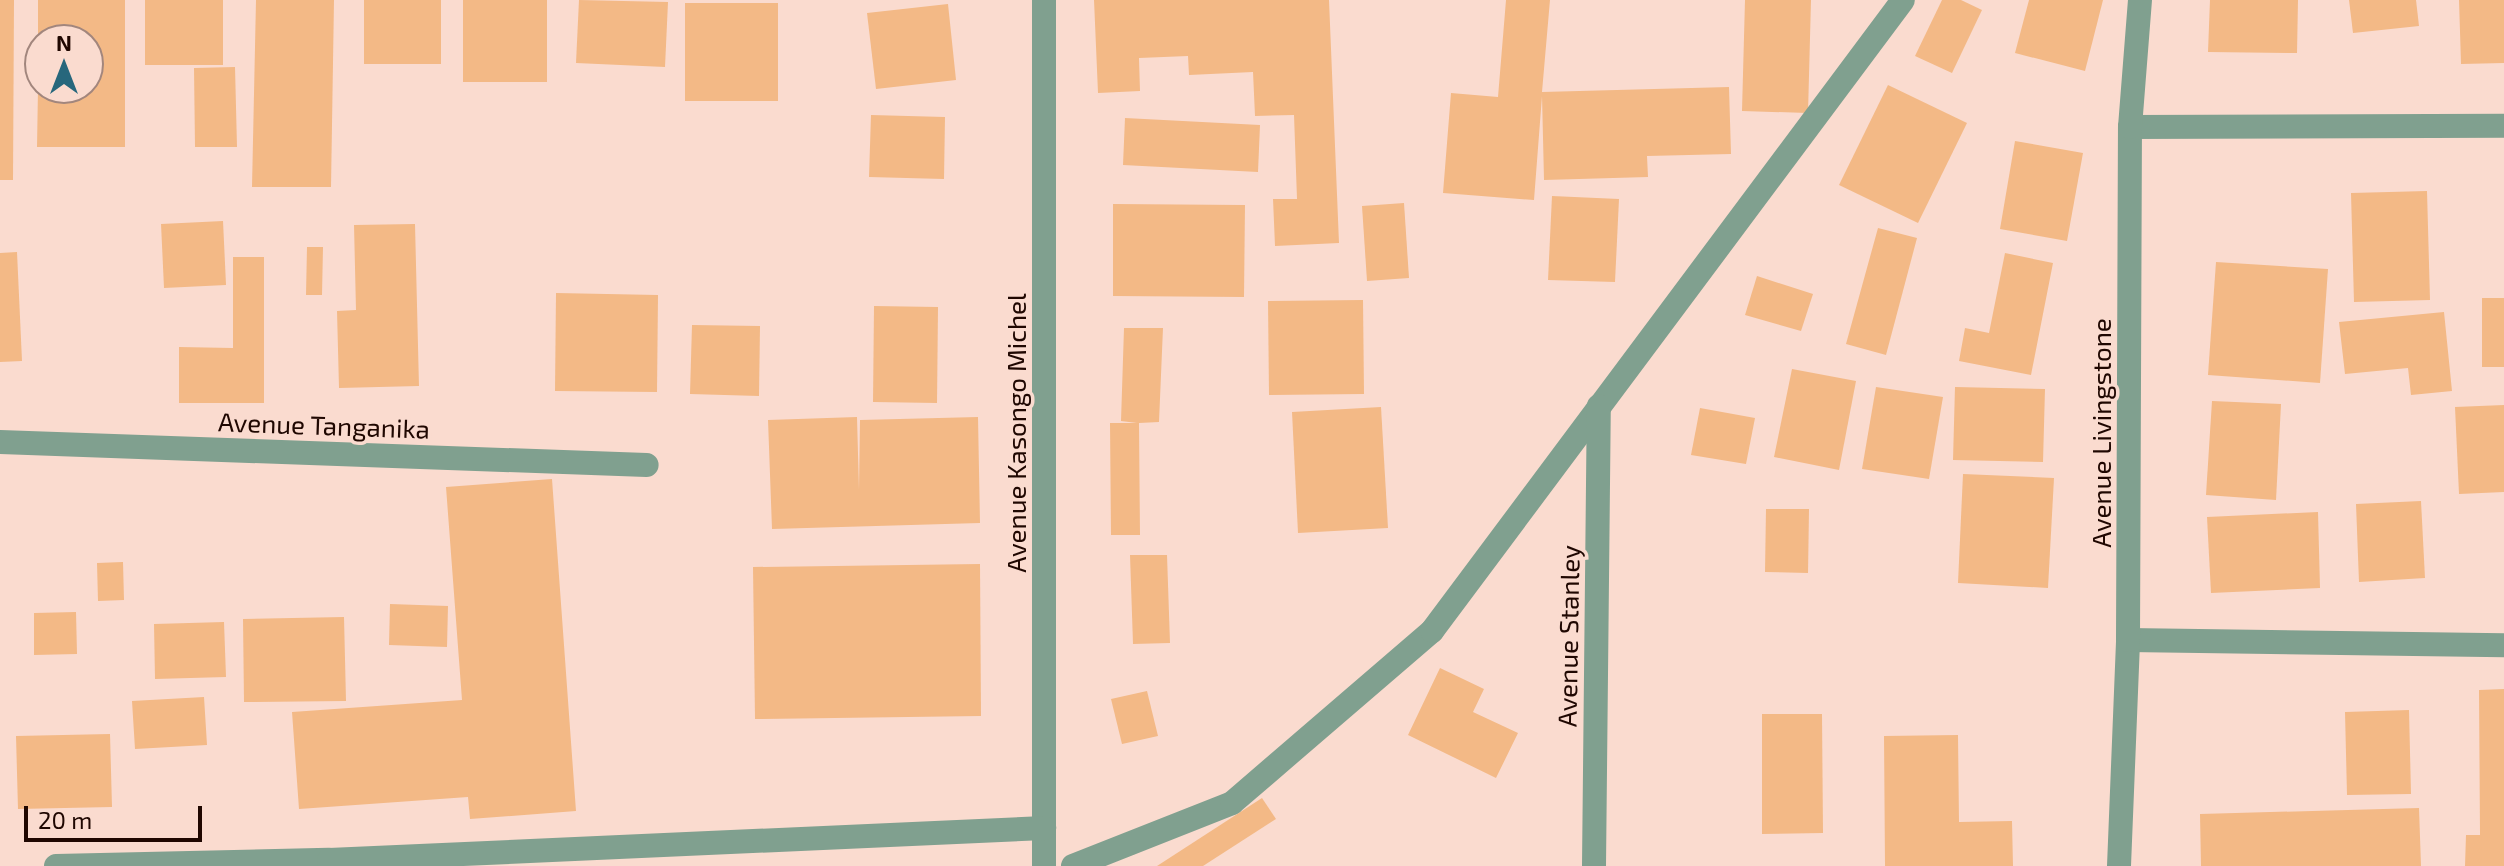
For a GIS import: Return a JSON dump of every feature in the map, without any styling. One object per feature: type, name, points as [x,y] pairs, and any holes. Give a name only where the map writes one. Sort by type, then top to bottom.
[{"type":"street","name":"Avenue Kasongo Michel","points":[[1044,0],[1044,866]]},
{"type":"street","points":[[1073,866],[1232,803],[1432,631],[1903,0]]},
{"type":"street","name":"Avenue Livingstone","points":[[2119,866],[2128,640],[2130,127],[2140,0]]},
{"type":"street","points":[[2130,127],[2504,126]]},
{"type":"street","name":"Avenue Stanley","points":[[1594,866],[1599,406]]},
{"type":"street","name":"Avenue Tanganika","points":[[0,442],[647,465]]},
{"type":"street","points":[[2128,640],[2504,645]]},
{"type":"street","points":[[56,866],[345,860],[1044,828]]},
{"type":"building","points":[[0,0],[14,0],[13,180],[0,180]]},
{"type":"building","points":[[38,0],[125,0],[125,147],[37,147],[38,104],[104,104],[104,24],[38,24]]},
{"type":"building","points":[[145,0],[223,0],[223,65],[145,65]]},
{"type":"building","points":[[256,0],[334,0],[331,187],[252,187]]},
{"type":"building","points":[[364,0],[441,0],[441,64],[364,64]]},
{"type":"building","points":[[463,0],[547,0],[547,82],[463,82]]},
{"type":"building","points":[[579,0],[668,2],[665,67],[576,63]]},
{"type":"building","points":[[1094,0],[1329,0],[1339,243],[1275,246],[1273,199],[1297,199],[1294,115],[1255,116],[1253,72],[1189,75],[1188,56],[1139,58],[1140,91],[1098,93]]},
{"type":"building","points":[[1506,0],[1550,0],[1542,92],[1729,87],[1731,154],[1647,156],[1648,177],[1544,180],[1542,96],[1534,200],[1443,193],[1451,93],[1498,97]]},
{"type":"building","points":[[1745,0],[1811,0],[1808,113],[1742,111]]},
{"type":"building","points":[[1942,0],[1961,0],[1982,10],[1952,73],[1915,56]]},
{"type":"building","points":[[2029,0],[2103,0],[2085,71],[2015,53]]},
{"type":"building","points":[[2210,0],[2298,0],[2297,53],[2208,52]]},
{"type":"building","points":[[2349,0],[2416,0],[2419,26],[2353,33]]},
{"type":"building","points":[[2459,0],[2504,0],[2504,63],[2461,64]]},
{"type":"building","points":[[685,3],[778,3],[778,101],[685,101]]},
{"type":"building","points":[[948,4],[956,80],[876,89],[867,13]]},
{"type":"building","points":[[235,67],[237,147],[195,147],[194,68]]},
{"type":"building","points":[[1888,85],[1967,123],[1918,223],[1839,185]]},
{"type":"building","points":[[871,115],[945,117],[944,179],[869,177]]},
{"type":"building","points":[[1125,118],[1260,125],[1258,172],[1123,165]]},
{"type":"building","points":[[2015,141],[2083,153],[2067,241],[2000,229]]},
{"type":"building","points":[[2427,191],[2430,300],[2354,302],[2351,193]]},
{"type":"building","points":[[1552,196],[1619,199],[1615,282],[1548,280]]},
{"type":"building","points":[[1404,203],[1409,278],[1367,281],[1362,206]]},
{"type":"building","points":[[1113,204],[1245,205],[1244,297],[1113,296]]},
{"type":"building","points":[[223,221],[226,285],[164,288],[161,224]]},
{"type":"building","points":[[415,224],[419,386],[339,388],[337,311],[356,310],[354,225]]},
{"type":"building","points":[[1878,228],[1917,238],[1886,355],[1846,344]]},
{"type":"building","points":[[307,247],[323,247],[322,295],[306,295]]},
{"type":"building","points":[[17,252],[22,361],[0,362],[0,253]]},
{"type":"building","points":[[2005,253],[2053,263],[2031,375],[1959,361],[1965,328],[1989,333]]},
{"type":"building","points":[[233,257],[264,257],[264,403],[179,403],[179,347],[233,348]]},
{"type":"building","points":[[2216,262],[2328,269],[2320,383],[2208,375]]},
{"type":"building","points":[[1757,276],[1813,294],[1801,331],[1745,315]]},
{"type":"building","points":[[556,293],[658,295],[657,392],[555,391]]},
{"type":"building","points":[[2482,298],[2504,298],[2504,367],[2482,367]]},
{"type":"building","points":[[1363,300],[1364,394],[1269,395],[1268,301]]},
{"type":"building","points":[[874,306],[938,307],[937,403],[873,402]]},
{"type":"building","points":[[2444,312],[2452,391],[2411,395],[2408,368],[2345,374],[2339,322]]},
{"type":"building","points":[[692,325],[760,326],[759,396],[690,394]]},
{"type":"building","points":[[1124,328],[1163,328],[1159,422],[1139,423],[1140,535],[1111,535],[1110,423],[1137,423],[1121,421]]},
{"type":"building","points":[[1792,369],[1856,381],[1839,470],[1774,457]]},
{"type":"building","points":[[1876,387],[1943,397],[1929,479],[1862,469]]},
{"type":"building","points":[[1955,387],[2045,389],[2043,462],[1953,460]]},
{"type":"building","points":[[2212,401],[2281,404],[2276,500],[2206,495]]},
{"type":"building","points":[[2504,405],[2504,492],[2459,494],[2455,407]]},
{"type":"building","points":[[1381,407],[1388,528],[1298,533],[1292,412]]},
{"type":"building","points":[[1700,408],[1755,418],[1746,464],[1691,455]]},
{"type":"building","points":[[857,417],[859,490],[860,420],[978,417],[980,523],[772,529],[768,420]]},
{"type":"building","points":[[1963,474],[2054,478],[2048,588],[1958,583]]},
{"type":"building","points":[[552,479],[576,811],[470,819],[468,797],[299,809],[292,712],[462,700],[446,487]]},
{"type":"building","points":[[2421,501],[2425,578],[2359,582],[2356,504]]},
{"type":"building","points":[[1766,509],[1809,509],[1808,573],[1765,572]]},
{"type":"building","points":[[2318,512],[2320,588],[2211,593],[2207,517]]},
{"type":"building","points":[[1130,555],[1167,555],[1170,643],[1133,644]]},
{"type":"building","points":[[123,562],[124,600],[98,601],[97,563]]},
{"type":"building","points":[[980,564],[981,716],[755,719],[753,567]]},
{"type":"building","points":[[390,604],[448,606],[447,647],[389,645]]},
{"type":"building","points":[[76,612],[77,654],[34,655],[34,613]]},
{"type":"building","points":[[344,617],[346,701],[244,702],[243,619]]},
{"type":"building","points":[[224,622],[226,677],[155,679],[154,624]]},
{"type":"building","points":[[1440,668],[1484,689],[1473,712],[1518,733],[1496,778],[1408,735]]},
{"type":"building","points":[[2504,689],[2504,866],[2465,866],[2466,835],[2480,835],[2479,690]]},
{"type":"building","points":[[1147,691],[1158,736],[1122,744],[1111,699]]},
{"type":"building","points":[[204,697],[207,745],[135,749],[132,701]]},
{"type":"building","points":[[2409,710],[2411,794],[2347,795],[2345,712]]},
{"type":"building","points":[[1762,714],[1822,714],[1823,833],[1762,834]]},
{"type":"building","points":[[110,734],[112,807],[18,809],[16,736]]},
{"type":"building","points":[[1958,735],[1959,822],[2012,821],[2013,866],[1885,866],[1884,736]]},
{"type":"building","points":[[1262,798],[1276,819],[1203,866],[1157,866]]},
{"type":"building","points":[[2419,808],[2421,866],[2201,866],[2200,814]]}]
